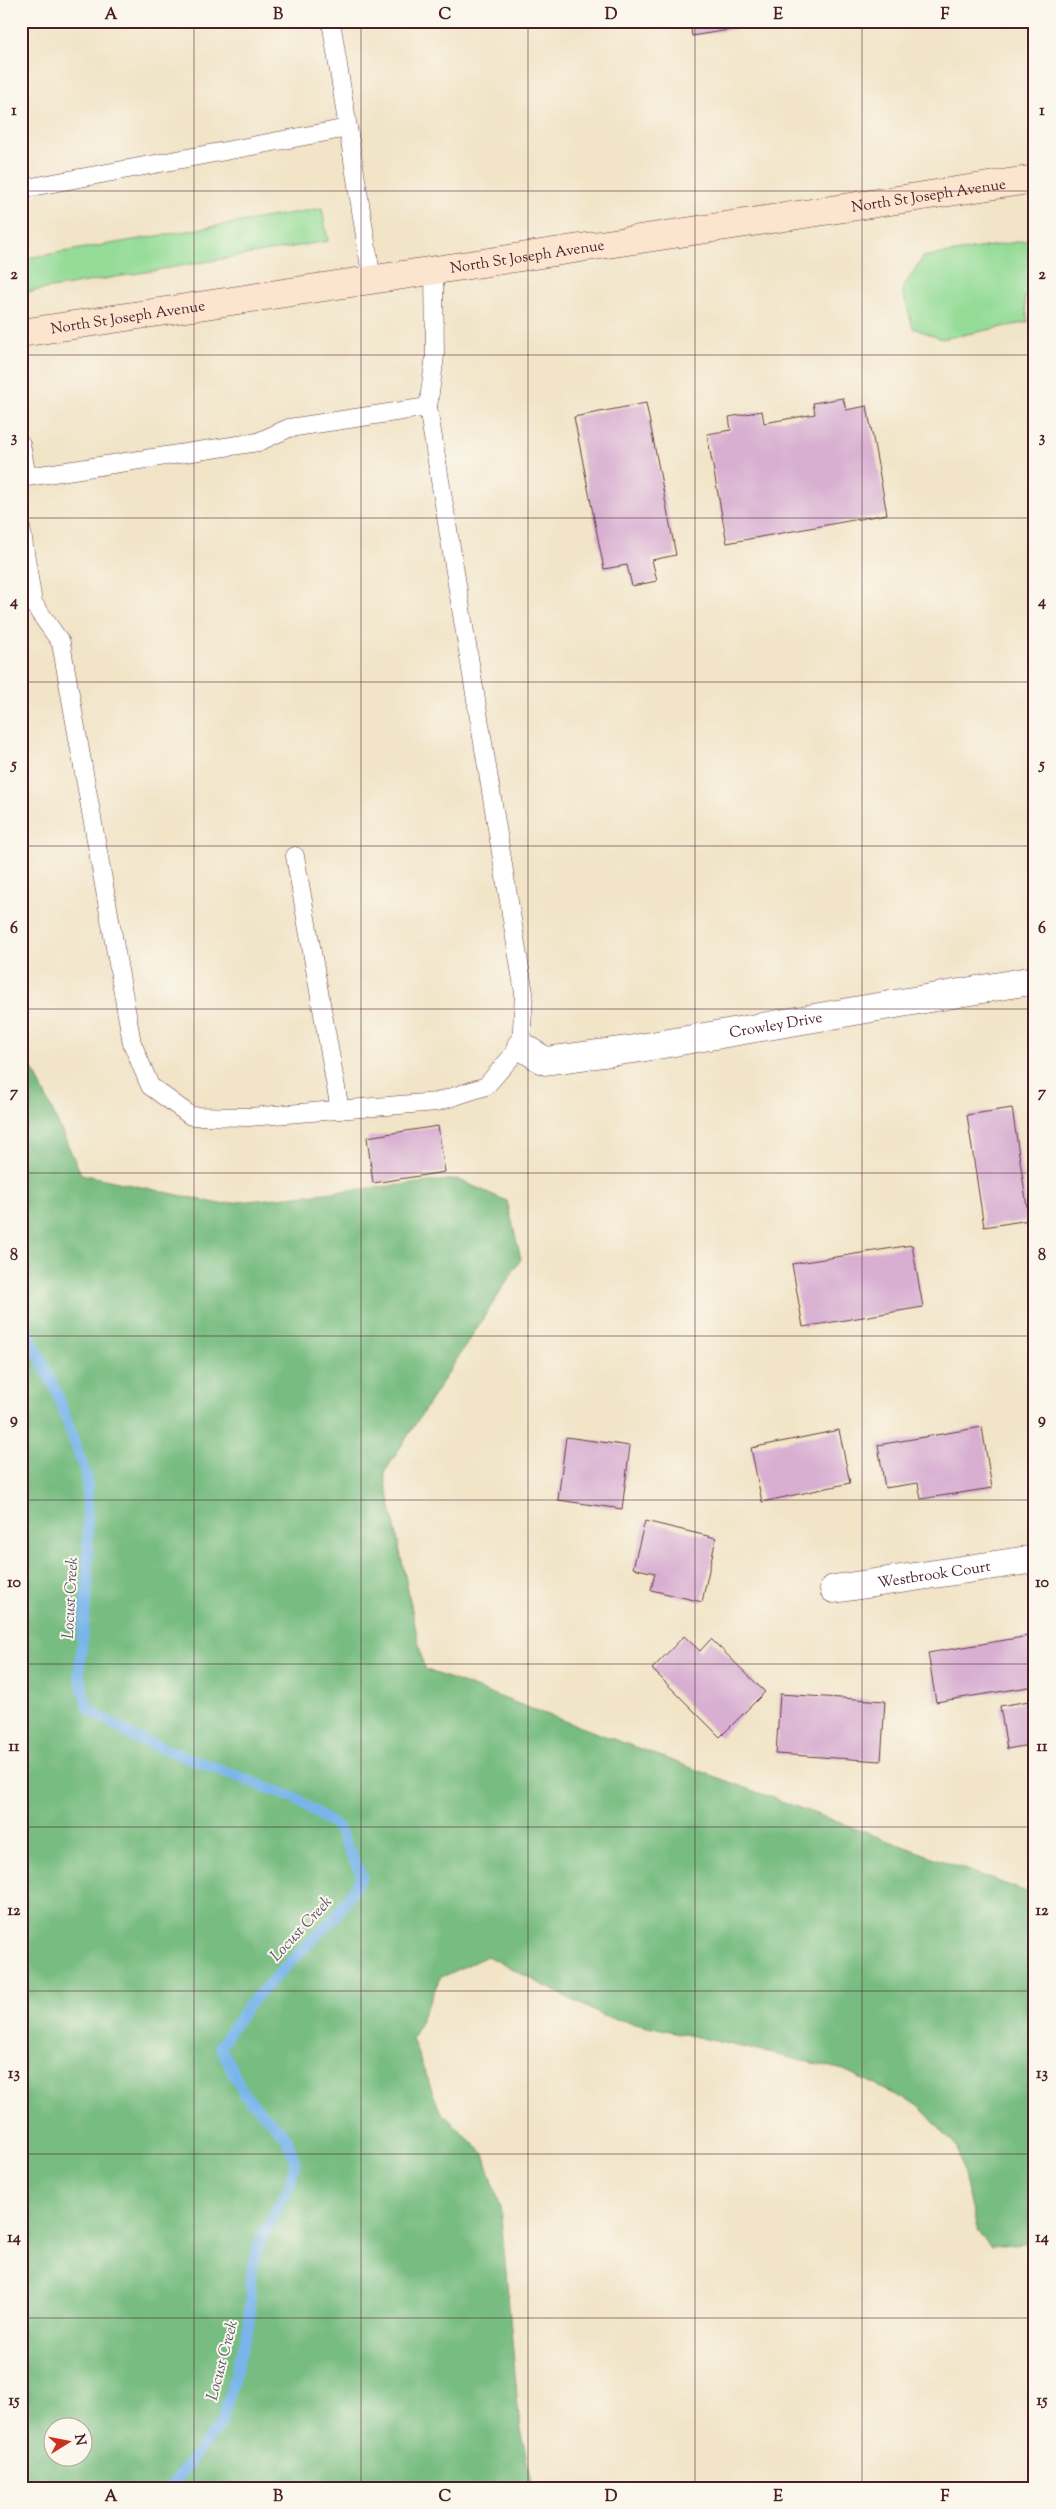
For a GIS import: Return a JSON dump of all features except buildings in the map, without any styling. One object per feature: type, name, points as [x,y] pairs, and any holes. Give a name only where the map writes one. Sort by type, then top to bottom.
[{"type":"main road","name":"North St Joseph Avenue","points":[[21,333],[1035,179]]},
{"type":"street","name":"Crowley Drive","points":[[521,1046],[545,1061],[634,1049],[1035,980]]},
{"type":"street","name":"Westbrook Court","points":[[834,1589],[1035,1559]]},
{"type":"lane","points":[[331,21],[372,280]]},
{"type":"lane","points":[[21,189],[348,128]]},
{"type":"lane","points":[[21,527],[33,603],[61,643],[132,1043],[150,1086],[191,1116],[249,1118],[437,1102],[486,1086],[521,1046],[524,993],[428,407],[435,356],[434,270]]},
{"type":"lane","points":[[21,444],[24,483],[258,442],[289,428],[428,407]]},
{"type":"lane","points":[[295,856],[340,1110]]},
{"type":"green space","points":[[322,208],[328,241],[22,293],[21,259]]},
{"type":"green space","points":[[1035,239],[1035,296],[1024,298],[1028,322],[942,339],[913,328],[902,289],[923,257]]},
{"type":"green space","points":[[21,1055],[36,1075],[81,1174],[220,1204],[457,1179],[507,1201],[521,1259],[384,1473],[424,1669],[1035,1895],[1035,2242],[991,2246],[977,2230],[958,2149],[919,2106],[844,2070],[603,2016],[487,1956],[440,1978],[412,2039],[440,2111],[484,2154],[500,2205],[519,2418],[532,2488],[21,2488]]},
{"type":"waterway","name":"Locust Creek","points":[[21,1318],[57,1393],[87,1478],[88,1580],[79,1675],[88,1709],[136,1738],[297,1799],[338,1828],[362,1876],[337,1915],[250,2003],[220,2046],[244,2094],[286,2137],[295,2161],[290,2185],[259,2243],[251,2273],[249,2324],[222,2422],[169,2488]]}]
